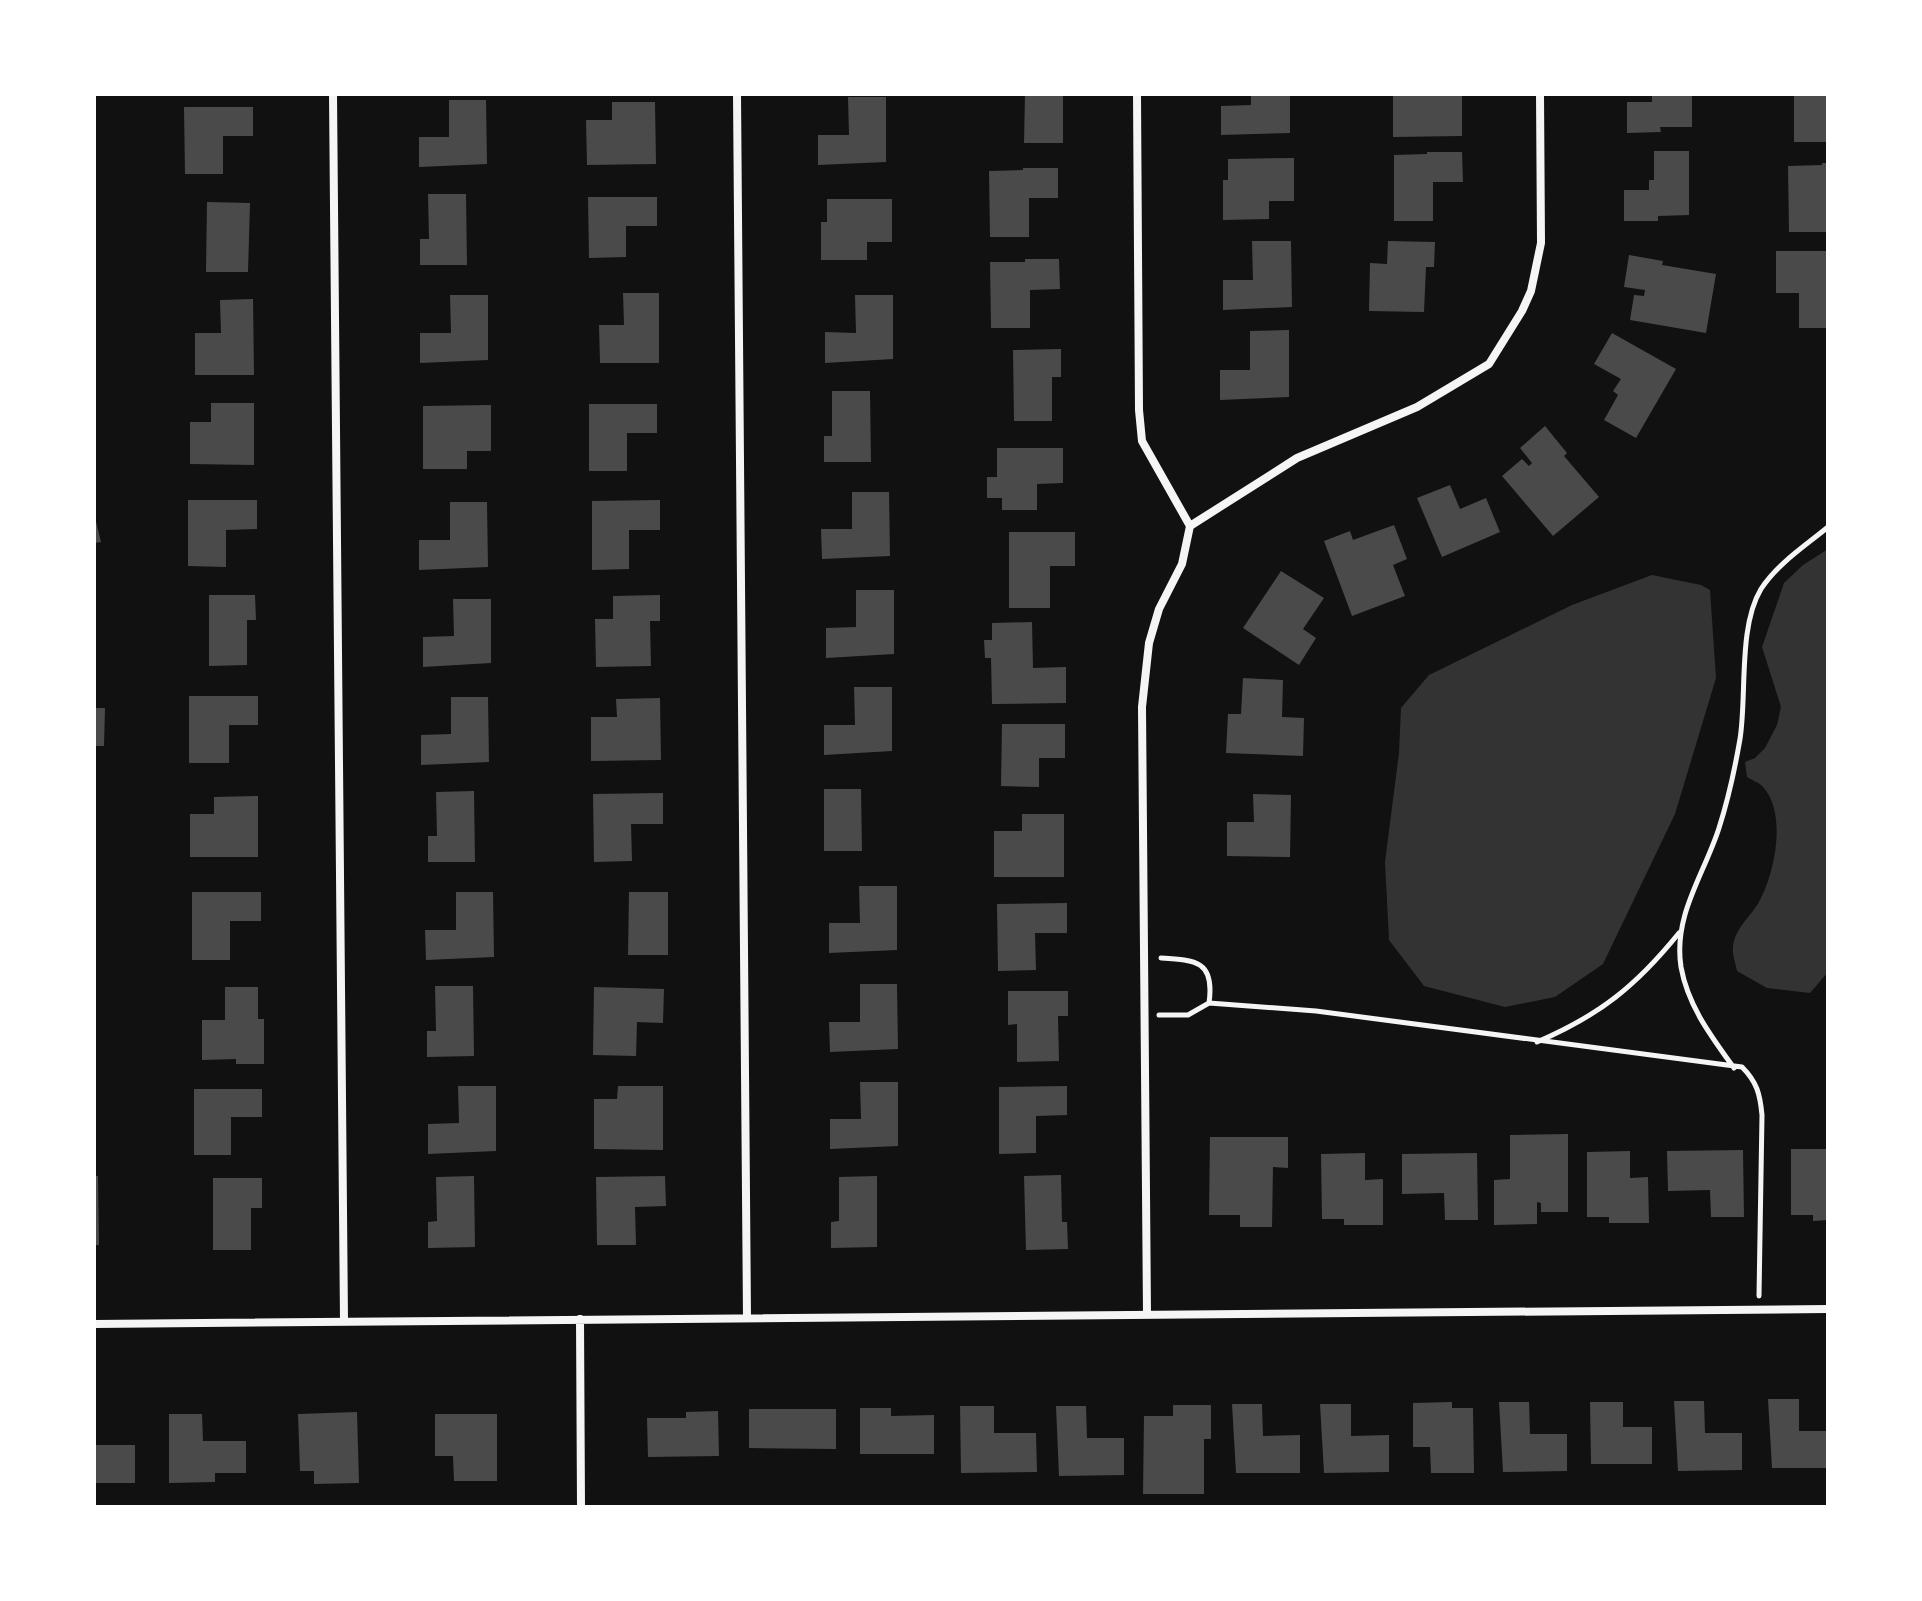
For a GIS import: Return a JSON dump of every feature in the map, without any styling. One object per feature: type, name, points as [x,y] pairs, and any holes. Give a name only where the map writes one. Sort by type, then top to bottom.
[{"type":"street","points":[[333,94],[344,1321]]},
{"type":"street","points":[[737,94],[747,1317]]},
{"type":"street","points":[[1137,94],[1140,426],[1142,441],[1190,526],[1182,564],[1159,609],[1145,662],[1142,707],[1147,1314]]},
{"type":"street","points":[[1190,526],[1297,458],[1417,407],[1489,364],[1522,311],[1538,267],[1541,243],[1540,94]]},
{"type":"street","points":[[94,1324],[1828,1309]]},
{"type":"street","points":[[580,1319],[581,1507]]},
{"type":"path","points":[[1734,1068],[1691,1003],[1681,966],[1680,932],[1686,908],[1719,829],[1730,783],[1740,737],[1751,617],[1760,590],[1779,568],[1828,527]]},
{"type":"path","points":[[1536,1042],[1573,1026],[1615,1000],[1654,964],[1680,932]]},
{"type":"path","points":[[1145,957],[1192,960],[1205,970],[1212,983],[1209,1003]]},
{"type":"path","points":[[1145,1014],[1188,1015],[1209,1003],[1316,1011],[1742,1067],[1754,1080],[1760,1095],[1762,1115],[1759,1309]]},
{"type":"shaded area","points":[[1828,549],[1828,972],[1810,993],[1767,988],[1737,971],[1733,950],[1737,933],[1757,906],[1765,888],[1776,843],[1775,812],[1770,798],[1762,786],[1747,777],[1745,762],[1755,758],[1765,748],[1777,725],[1781,707],[1762,647],[1784,583],[1803,565]]},
{"type":"shaded area","points":[[1652,575],[1701,585],[1710,590],[1716,678],[1675,814],[1603,964],[1555,997],[1505,1007],[1424,986],[1389,940],[1385,862],[1399,753],[1401,708],[1429,675],[1572,605]]},
{"type":"building","points":[[1025,94],[1063,94],[1063,143],[1024,143]]},
{"type":"building","points":[[1251,94],[1290,94],[1290,133],[1221,135],[1221,106],[1251,105]]},
{"type":"building","points":[[1393,94],[1462,94],[1462,136],[1393,137]]},
{"type":"building","points":[[1652,94],[1692,94],[1692,127],[1660,127],[1661,132],[1627,133],[1627,102],[1652,102]]},
{"type":"building","points":[[1794,94],[1828,94],[1828,142],[1794,142]]},
{"type":"building","points":[[848,97],[886,97],[886,162],[818,165],[818,135],[849,135]]},
{"type":"building","points":[[449,100],[486,100],[487,164],[419,167],[419,137],[449,137]]},
{"type":"building","points":[[612,102],[655,102],[656,164],[587,165],[586,120],[612,120]]},
{"type":"building","points":[[184,107],[253,107],[253,136],[223,136],[223,174],[185,174]]},
{"type":"building","points":[[1654,151],[1689,151],[1689,215],[1658,216],[1658,221],[1624,221],[1624,190],[1649,190],[1649,180],[1654,180]]},
{"type":"building","points":[[1462,152],[1463,182],[1433,182],[1433,221],[1394,221],[1394,155]]},
{"type":"building","points":[[1294,158],[1294,201],[1269,201],[1269,219],[1223,220],[1223,180],[1228,180],[1228,159]]},
{"type":"building","points":[[1828,163],[1828,232],[1789,232],[1788,166]]},
{"type":"building","points":[[1058,168],[1058,198],[1029,198],[1029,237],[990,237],[989,171]]},
{"type":"building","points":[[428,194],[466,194],[467,265],[420,265],[420,239],[429,239]]},
{"type":"building","points":[[588,197],[657,197],[657,226],[626,226],[626,257],[589,258]]},
{"type":"building","points":[[827,199],[892,199],[892,242],[867,242],[867,260],[821,260],[821,222],[827,222]]},
{"type":"building","points":[[207,202],[250,203],[248,272],[206,272]]},
{"type":"building","points":[[1252,241],[1291,241],[1292,307],[1223,310],[1223,280],[1253,280]]},
{"type":"building","points":[[1388,241],[1435,242],[1434,267],[1426,267],[1424,312],[1369,311],[1370,263],[1387,264]]},
{"type":"building","points":[[1776,251],[1828,251],[1828,328],[1799,328],[1799,293],[1776,293]]},
{"type":"building","points":[[1629,255],[1663,261],[1662,265],[1716,274],[1706,333],[1630,320],[1634,295],[1644,296],[1645,290],[1624,287]]},
{"type":"building","points":[[1025,259],[1059,259],[1060,289],[1030,290],[1030,328],[991,328],[990,262],[1025,262]]},
{"type":"building","points":[[623,293],[659,293],[659,363],[600,363],[599,325],[624,325]]},
{"type":"building","points":[[450,295],[488,295],[488,360],[420,363],[420,333],[451,333]]},
{"type":"building","points":[[855,295],[893,295],[893,359],[825,363],[825,332],[856,333]]},
{"type":"building","points":[[253,299],[254,375],[195,375],[195,333],[221,333],[220,300]]},
{"type":"building","points":[[1289,330],[1289,397],[1220,400],[1220,370],[1250,370],[1250,331]]},
{"type":"building","points":[[1612,333],[1676,369],[1636,438],[1604,420],[1618,395],[1613,391],[1621,379],[1594,364]]},
{"type":"building","points":[[1061,349],[1061,377],[1052,377],[1052,421],[1014,421],[1013,350]]},
{"type":"building","points":[[832,391],[870,391],[871,462],[824,462],[824,436],[832,436]]},
{"type":"building","points":[[211,403],[254,403],[254,465],[190,464],[190,422],[211,422]]},
{"type":"building","points":[[589,404],[657,404],[657,433],[627,433],[627,471],[589,471]]},
{"type":"building","points":[[491,405],[491,451],[467,451],[467,469],[423,469],[423,406]]},
{"type":"building","points":[[1545,426],[1567,453],[1564,456],[1599,497],[1553,536],[1502,476],[1522,459],[1529,466],[1532,463],[1520,448]]},
{"type":"building","points":[[997,448],[1063,448],[1063,483],[1037,484],[1037,510],[1002,510],[1002,498],[987,498],[987,477],[997,477]]},
{"type":"building","points":[[1450,485],[1460,509],[1486,498],[1500,532],[1442,557],[1417,498]]},
{"type":"building","points":[[852,492],[889,492],[890,556],[822,559],[821,529],[852,529]]},
{"type":"building","points":[[188,500],[257,500],[257,529],[226,530],[226,567],[188,566]]},
{"type":"building","points":[[660,500],[660,530],[629,530],[629,569],[592,570],[592,501]]},
{"type":"building","points":[[450,502],[487,502],[488,567],[419,570],[419,540],[450,540]]},
{"type":"building","points":[[94,513],[101,542],[94,543]]},
{"type":"building","points":[[1394,525],[1407,559],[1393,565],[1405,596],[1352,616],[1324,541],[1350,531],[1353,540]]},
{"type":"building","points":[[1009,532],[1075,532],[1075,566],[1050,566],[1050,608],[1009,608]]},
{"type":"building","points":[[1281,571],[1324,598],[1303,629],[1316,638],[1299,665],[1243,628]]},
{"type":"building","points":[[856,590],[894,590],[894,654],[826,658],[826,628],[856,627]]},
{"type":"building","points":[[209,595],[255,595],[256,620],[247,620],[247,665],[209,666]]},
{"type":"building","points":[[660,595],[660,621],[650,621],[651,666],[596,667],[595,619],[613,619],[613,596]]},
{"type":"building","points":[[453,599],[491,599],[491,663],[423,667],[423,637],[454,636]]},
{"type":"building","points":[[1032,622],[1033,668],[1066,667],[1066,703],[992,704],[991,658],[985,658],[984,640],[992,640],[992,623]]},
{"type":"building","points":[[1243,678],[1283,680],[1282,717],[1304,718],[1303,756],[1226,753],[1228,714],[1241,714]]},
{"type":"building","points":[[854,687],[892,687],[892,751],[824,755],[824,725],[855,725]]},
{"type":"building","points":[[189,696],[258,696],[258,725],[229,725],[229,763],[189,763]]},
{"type":"building","points":[[451,697],[488,697],[489,762],[421,765],[421,735],[451,734]]},
{"type":"building","points":[[660,698],[661,760],[591,761],[591,717],[617,717],[616,699]]},
{"type":"building","points":[[94,708],[105,708],[104,746],[94,746]]},
{"type":"building","points":[[1002,724],[1065,724],[1065,758],[1039,758],[1039,787],[1001,786]]},
{"type":"building","points":[[824,789],[861,789],[862,851],[824,851]]},
{"type":"building","points":[[474,791],[475,862],[428,862],[428,836],[437,836],[436,792]]},
{"type":"building","points":[[663,793],[663,824],[631,824],[632,861],[594,862],[593,794]]},
{"type":"building","points":[[1253,794],[1291,795],[1290,857],[1227,856],[1227,822],[1254,822]]},
{"type":"building","points":[[258,796],[258,857],[190,857],[190,814],[214,814],[214,797]]},
{"type":"building","points":[[1022,814],[1064,814],[1064,877],[994,877],[994,831],[1022,831]]},
{"type":"building","points":[[859,886],[897,886],[897,950],[829,953],[829,923],[860,923]]},
{"type":"building","points":[[192,892],[261,892],[261,921],[230,921],[230,960],[192,960]]},
{"type":"building","points":[[456,892],[493,892],[494,957],[426,960],[425,930],[456,930]]},
{"type":"building","points":[[629,892],[668,892],[668,955],[628,955]]},
{"type":"building","points":[[1067,903],[1067,933],[1035,933],[1036,970],[998,971],[997,904]]},
{"type":"building","points":[[860,984],[897,984],[898,1049],[830,1052],[829,1022],[860,1022]]},
{"type":"building","points":[[435,986],[473,986],[474,1056],[427,1057],[427,1031],[436,1031]]},
{"type":"building","points":[[225,987],[258,987],[258,1019],[264,1019],[264,1064],[236,1064],[236,1059],[202,1060],[202,1020],[225,1020]]},
{"type":"building","points":[[594,987],[664,989],[663,1023],[637,1022],[636,1056],[593,1055]]},
{"type":"building","points":[[1008,991],[1068,991],[1068,1016],[1058,1016],[1059,1061],[1017,1062],[1017,1024],[1008,1025]]},
{"type":"building","points":[[860,1082],[898,1082],[898,1146],[830,1149],[830,1119],[861,1119]]},
{"type":"building","points":[[458,1086],[496,1086],[496,1151],[428,1154],[428,1124],[459,1123]]},
{"type":"building","points":[[618,1086],[663,1086],[663,1150],[594,1149],[594,1099],[617,1099]]},
{"type":"building","points":[[1067,1086],[1067,1115],[1036,1116],[1036,1153],[999,1154],[999,1087]]},
{"type":"building","points":[[194,1089],[262,1089],[262,1117],[231,1117],[231,1155],[194,1155]]},
{"type":"building","points":[[1568,1134],[1568,1212],[1541,1212],[1541,1203],[1537,1202],[1537,1224],[1494,1225],[1494,1180],[1510,1179],[1510,1135]]},
{"type":"building","points":[[1210,1137],[1288,1137],[1288,1168],[1273,1167],[1272,1227],[1240,1227],[1240,1215],[1209,1215]]},
{"type":"building","points":[[1791,1149],[1828,1149],[1828,1220],[1813,1221],[1813,1215],[1791,1215]]},
{"type":"building","points":[[1743,1150],[1744,1217],[1711,1217],[1710,1190],[1668,1191],[1667,1151]]},
{"type":"building","points":[[1630,1151],[1630,1178],[1648,1177],[1649,1223],[1609,1223],[1609,1217],[1587,1217],[1587,1152]]},
{"type":"building","points":[[1365,1153],[1365,1180],[1383,1179],[1383,1225],[1344,1225],[1344,1219],[1322,1219],[1321,1154]]},
{"type":"building","points":[[1477,1153],[1478,1220],[1445,1220],[1444,1193],[1402,1194],[1402,1154]]},
{"type":"building","points":[[1061,1175],[1062,1222],[1067,1222],[1068,1249],[1026,1250],[1024,1176]]},
{"type":"building","points":[[94,1176],[98,1176],[99,1245],[94,1245]]},
{"type":"building","points":[[474,1176],[475,1247],[428,1248],[428,1222],[437,1221],[436,1177]]},
{"type":"building","points":[[665,1176],[666,1206],[635,1207],[636,1245],[597,1245],[596,1177]]},
{"type":"building","points":[[877,1176],[877,1247],[831,1248],[831,1222],[839,1221],[839,1177]]},
{"type":"building","points":[[213,1178],[262,1178],[262,1208],[251,1208],[251,1250],[213,1250]]},
{"type":"building","points":[[1768,1399],[1799,1399],[1799,1431],[1828,1431],[1828,1468],[1772,1468]]},
{"type":"building","points":[[1674,1401],[1704,1401],[1705,1433],[1742,1433],[1742,1470],[1678,1471]]},
{"type":"building","points":[[1452,1402],[1452,1408],[1473,1408],[1474,1473],[1431,1473],[1430,1447],[1413,1447],[1413,1403]]},
{"type":"building","points":[[1499,1402],[1529,1402],[1530,1434],[1567,1434],[1567,1471],[1503,1472]]},
{"type":"building","points":[[1590,1402],[1623,1402],[1623,1427],[1652,1427],[1652,1464],[1591,1464]]},
{"type":"building","points":[[1232,1404],[1262,1404],[1263,1436],[1300,1435],[1300,1473],[1236,1473]]},
{"type":"building","points":[[1320,1404],[1351,1404],[1351,1436],[1389,1435],[1389,1472],[1324,1473]]},
{"type":"building","points":[[1173,1405],[1211,1405],[1211,1439],[1204,1439],[1204,1494],[1143,1494],[1144,1416],[1173,1416]]},
{"type":"building","points":[[960,1406],[994,1406],[994,1433],[1036,1433],[1037,1472],[961,1473]]},
{"type":"building","points":[[1056,1406],[1086,1406],[1087,1438],[1124,1438],[1124,1475],[1059,1476]]},
{"type":"building","points":[[860,1408],[891,1408],[891,1416],[934,1415],[934,1454],[860,1454]]},
{"type":"building","points":[[749,1409],[836,1409],[836,1449],[749,1448]]},
{"type":"building","points":[[718,1411],[719,1456],[648,1457],[647,1418],[686,1418],[686,1412]]},
{"type":"building","points":[[357,1412],[359,1483],[314,1484],[314,1471],[300,1471],[298,1414]]},
{"type":"building","points":[[169,1414],[202,1414],[203,1441],[246,1441],[246,1473],[215,1473],[215,1482],[169,1483]]},
{"type":"building","points":[[435,1414],[497,1414],[497,1481],[454,1481],[453,1456],[435,1456]]},
{"type":"building","points":[[94,1445],[135,1445],[135,1483],[94,1483]]}]
